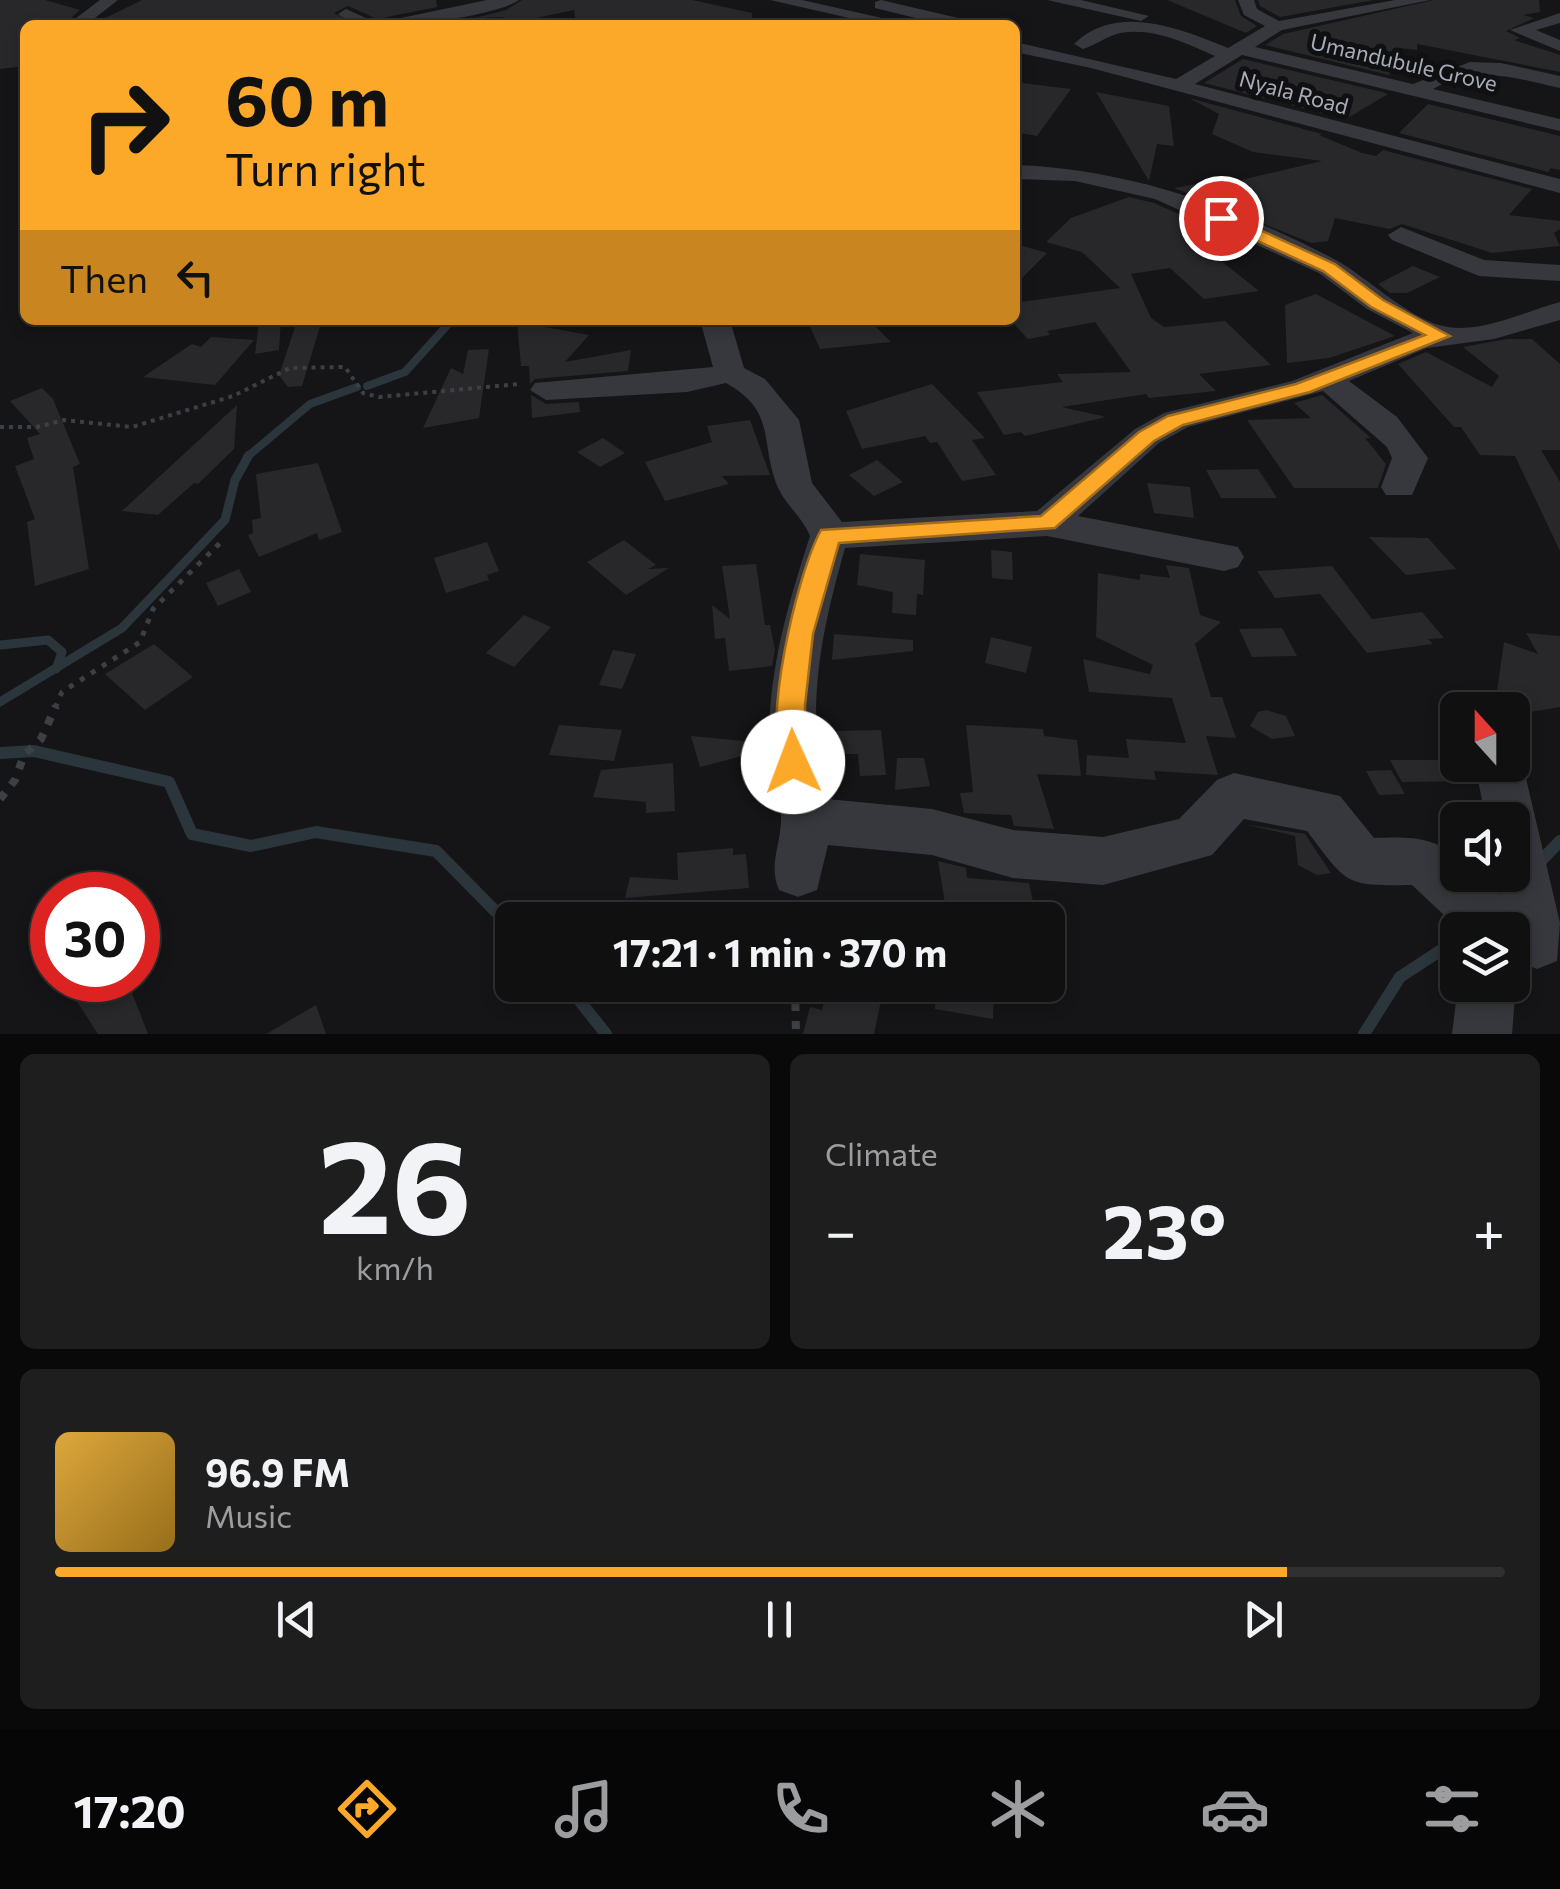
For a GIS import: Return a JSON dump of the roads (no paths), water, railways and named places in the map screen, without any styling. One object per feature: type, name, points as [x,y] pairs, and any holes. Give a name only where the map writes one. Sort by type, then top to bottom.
[{"type":"street","points":[[82,20],[110,0]]},
{"type":"street","points":[[438,0],[462,8]]},
{"type":"street","points":[[407,20],[510,0]]},
{"type":"street","points":[[778,0],[880,20]]},
{"type":"street","points":[[860,0],[943,20]]},
{"type":"street","name":"Umandubule Grove","points":[[1055,0],[1135,14],[1145,20],[1140,25],[1232,51],[1560,125]]},
{"type":"street","points":[[1246,0],[1250,12],[1278,26]]},
{"type":"street","points":[[1178,86],[1278,26],[1422,0]]},
{"type":"street","points":[[346,14],[359,20]]},
{"type":"street","points":[[1560,18],[1519,30],[1560,46]]},
{"type":"street","points":[[1083,44],[1106,29],[1140,25]]},
{"type":"street","name":"Nyala Road","points":[[1020,49],[1146,77],[1560,186]]},
{"type":"street","points":[[1415,91],[1446,71],[1464,67],[1560,82]]},
{"type":"street","points":[[1092,84],[1119,86],[1146,77]]},
{"type":"street","points":[[1020,172],[1075,174],[1162,193],[1329,267],[1377,303],[1441,336]]},
{"type":"street","points":[[1401,235],[1479,268],[1560,273]]},
{"type":"street","points":[[1047,523],[1147,436],[1176,420],[1328,380],[1391,351],[1441,336],[1494,330],[1560,311]]},
{"type":"street","points":[[716,325],[730,373]]},
{"type":"street","points":[[546,390],[687,382],[730,373],[754,386],[782,420],[794,483],[820,514],[829,536],[800,634],[792,705],[793,762],[807,820],[798,873]]},
{"type":"street","points":[[1328,380],[1376,416],[1404,445],[1410,458],[1399,486]]},
{"type":"street","points":[[829,536],[1047,523],[1224,557]]},
{"type":"street","points":[[807,820],[932,832],[1013,854],[1103,861],[1194,839],[1234,795],[1322,812],[1362,862],[1424,861],[1490,912]]},
{"type":"street","points":[[1482,1034],[1485,1002]]},
{"type":"waterway","points":[[367,386],[405,372],[447,325]]},
{"type":"waterway","points":[[249,456],[310,404],[357,387]]},
{"type":"waterway","points":[[56,668],[122,628],[225,520],[235,480],[249,456]]},
{"type":"waterway","points":[[0,645],[48,640],[62,652],[56,668]]},
{"type":"waterway","points":[[0,702],[56,668]]},
{"type":"waterway","points":[[0,753],[34,751],[169,782],[192,834],[251,846],[316,832],[436,851],[495,911]]},
{"type":"waterway","points":[[1538,864],[1560,841]]},
{"type":"waterway","points":[[1364,1034],[1400,977],[1440,951]]},
{"type":"waterway","points":[[581,1002],[606,1034]]}]
